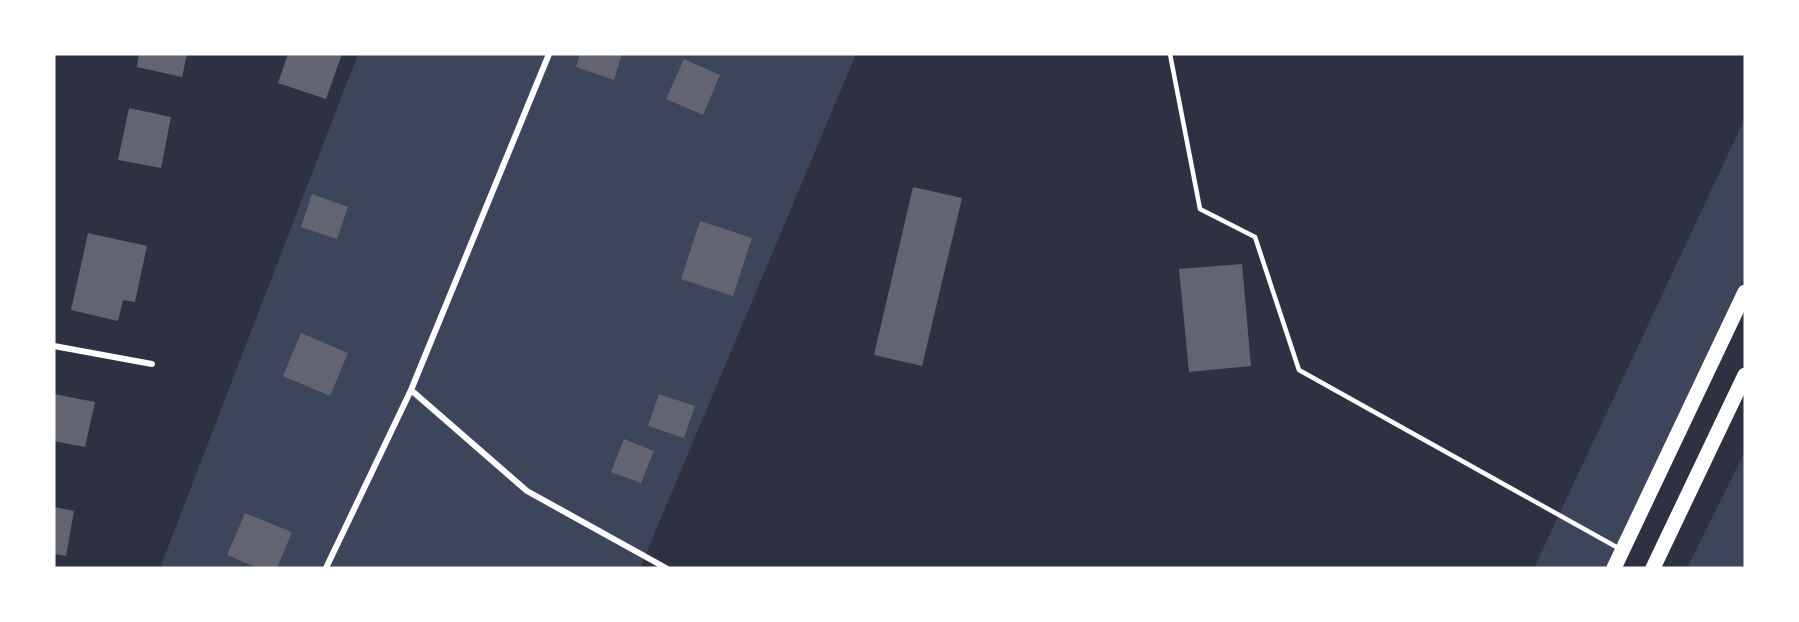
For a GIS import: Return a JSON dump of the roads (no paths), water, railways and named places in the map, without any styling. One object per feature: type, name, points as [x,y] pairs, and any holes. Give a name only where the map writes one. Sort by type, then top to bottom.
[{"type":"main road","points":[[1614,568],[1745,292]]},
{"type":"main road","points":[[1653,568],[1745,375]]},
{"type":"street","points":[[326,568],[411,390],[549,54]]},
{"type":"street","points":[[54,346],[152,364]]},
{"type":"street","points":[[411,390],[527,491],[666,568]]},
{"type":"lane","points":[[1170,54],[1200,209],[1255,237],[1299,370],[1622,551]]}]
